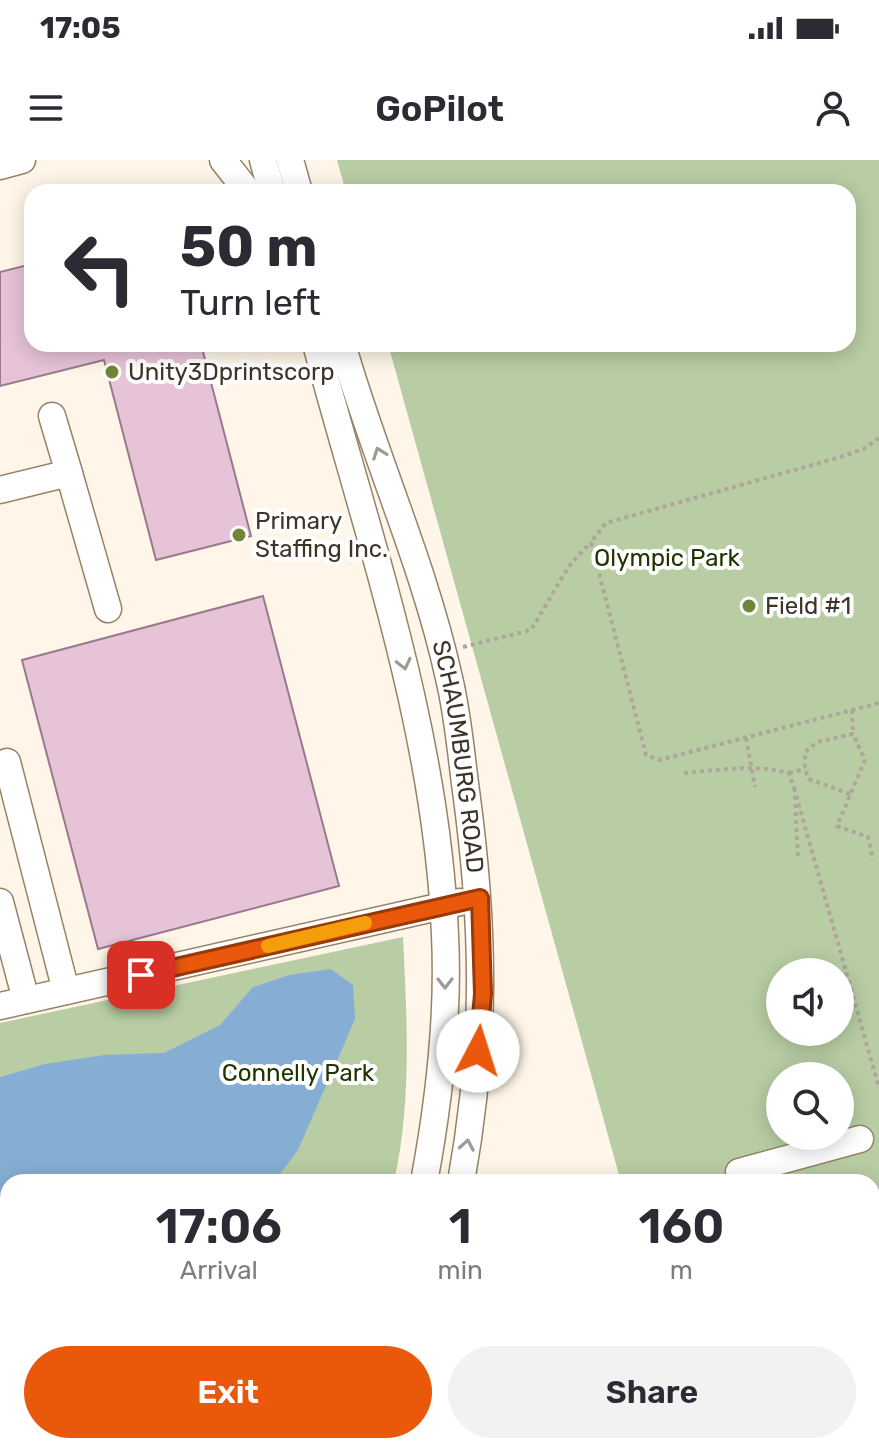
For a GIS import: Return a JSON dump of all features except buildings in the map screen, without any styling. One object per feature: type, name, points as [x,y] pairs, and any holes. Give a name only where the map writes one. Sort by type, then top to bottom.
[{"type":"street","points":[[0,166],[22,160]]},
{"type":"street","points":[[223,160],[242,184]]},
{"type":"street","points":[[263,160],[270,184]]},
{"type":"street","points":[[290,160],[298,184]]},
{"type":"street","points":[[301,184],[305,160]]},
{"type":"street","name":"SCHAUMBURG ROAD","points":[[318,352],[392,607],[424,765],[443,905],[445,999],[432,1141],[426,1174]]},
{"type":"street","name":"SCHAUMBURG ROAD","points":[[345,352],[405,527],[449,677],[480,898],[483,994],[471,1123],[462,1174]]},
{"type":"street","points":[[52,416],[108,609]]},
{"type":"street","points":[[0,490],[69,473]]},
{"type":"street","points":[[7,762],[66,991]]},
{"type":"street","points":[[0,1006],[480,898]]},
{"type":"street","points":[[0,902],[26,1000]]},
{"type":"street","points":[[739,1172],[860,1139]]},
{"type":"path","points":[[461,648],[531,630],[569,566],[606,523],[837,458],[864,449],[879,438]]},
{"type":"path","points":[[311,541],[314,553]]},
{"type":"path","points":[[591,542],[646,755],[659,760],[879,703]]},
{"type":"path","points":[[852,710],[853,734],[865,760],[837,826],[868,837],[873,860]]},
{"type":"path","points":[[850,794],[809,779],[805,769],[805,752],[817,742],[853,734]]},
{"type":"path","points":[[746,738],[755,787]]},
{"type":"path","points":[[684,773],[753,767],[789,773],[805,769]]},
{"type":"path","points":[[789,773],[879,1088]]},
{"type":"path","points":[[794,788],[798,858]]},
{"type":"green space","name":"Olympic Park","points":[[337,160],[879,160],[879,1174],[619,1174],[390,352],[856,352],[856,184],[344,184]]},
{"type":"green space","name":"Connelly Park","points":[[403,937],[406,1091],[396,1174],[0,1174],[0,1023]]},
{"type":"water","points":[[331,969],[353,985],[355,1019],[298,1150],[280,1174],[0,1174],[0,1077],[45,1064],[104,1055],[164,1053],[220,1025],[253,987],[289,975]]},
{"type":"slow traffic","points":[[268,946],[365,923]]},
{"type":"place","name":"Unity3Dprintscorp","points":[[112,372]]},
{"type":"place","name":"Primary Staffing Inc.","points":[[239,535]]},
{"type":"place","name":"Field #1","points":[[749,606]]},
{"type":"route","points":[[141,975],[480,898],[483,994],[478,1051]]}]
